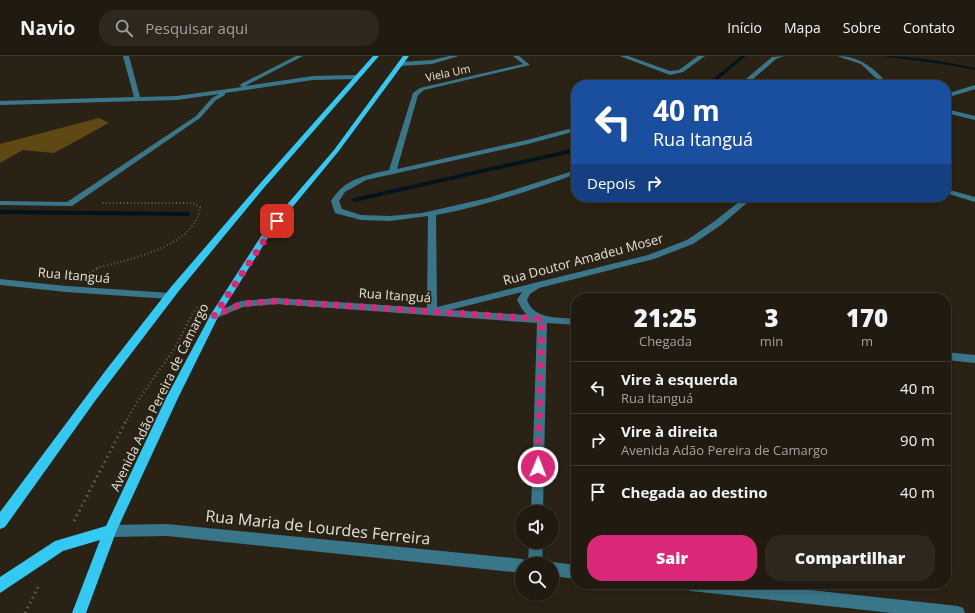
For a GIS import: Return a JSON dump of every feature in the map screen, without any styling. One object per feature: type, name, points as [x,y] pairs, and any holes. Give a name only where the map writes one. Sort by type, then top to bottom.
[{"type":"main road","points":[[0,523],[87,402],[170,296],[294,148],[376,56]]},
{"type":"main road","name":"Avenida Adão Pereira de Camargo","points":[[79,613],[110,531],[172,398],[214,316],[268,232],[336,151],[406,56]]},
{"type":"main road","points":[[0,586],[17,573],[60,546],[110,531]]},
{"type":"street","points":[[126,56],[137,99]]},
{"type":"street","points":[[0,203],[69,204],[198,117],[214,99],[300,56]]},
{"type":"street","points":[[400,64],[432,62],[456,56]]},
{"type":"street","name":"Viela Um","points":[[392,172],[415,94],[422,89],[527,65],[516,56]]},
{"type":"street","points":[[623,56],[664,73],[675,73],[681,71],[702,56]]},
{"type":"street","points":[[748,80],[774,58],[781,56]]},
{"type":"street","points":[[840,56],[863,63],[881,80]]},
{"type":"street","points":[[0,103],[196,96],[313,78],[357,77]]},
{"type":"street","points":[[951,94],[975,87]]},
{"type":"street","points":[[951,112],[975,118]]},
{"type":"street","points":[[571,130],[528,142],[364,178],[342,190],[335,201],[338,211],[346,214],[382,218],[432,214],[517,193],[571,174]]},
{"type":"street","points":[[951,193],[975,200]]},
{"type":"street","name":"Rua Doutor Amadeu Moser","points":[[432,311],[651,257],[690,242],[718,223],[744,202]]},
{"type":"street","points":[[432,214],[432,311]]},
{"type":"street","name":"Rua Itanguá","points":[[0,282],[66,289],[170,296]]},
{"type":"street","points":[[537,505],[542,319],[529,313],[522,300],[527,292],[538,284]]},
{"type":"street","name":"Rua Itanguá","points":[[214,316],[241,304],[276,301],[571,322]]},
{"type":"street","points":[[951,356],[975,358]]},
{"type":"street","name":"Rua Maria de Lourdes Ferreira","points":[[110,531],[168,530],[515,565]]},
{"type":"street","points":[[559,570],[571,571]]},
{"type":"street","points":[[737,589],[958,613]]},
{"type":"path","points":[[66,289],[75,281],[98,268],[131,260],[182,238],[199,218],[200,207],[192,203],[69,204]]},
{"type":"shaded area","points":[[99,118],[109,123],[54,153],[23,150],[0,163],[0,144]]},
{"type":"waterway","points":[[714,80],[744,56]]},
{"type":"waterway","points":[[884,56],[949,64],[975,69]]},
{"type":"waterway","points":[[354,200],[571,151]]},
{"type":"waterway","points":[[0,212],[188,214]]},
{"type":"route","points":[[277,221],[268,232],[214,316],[241,304],[276,301],[542,319],[538,467]]}]
